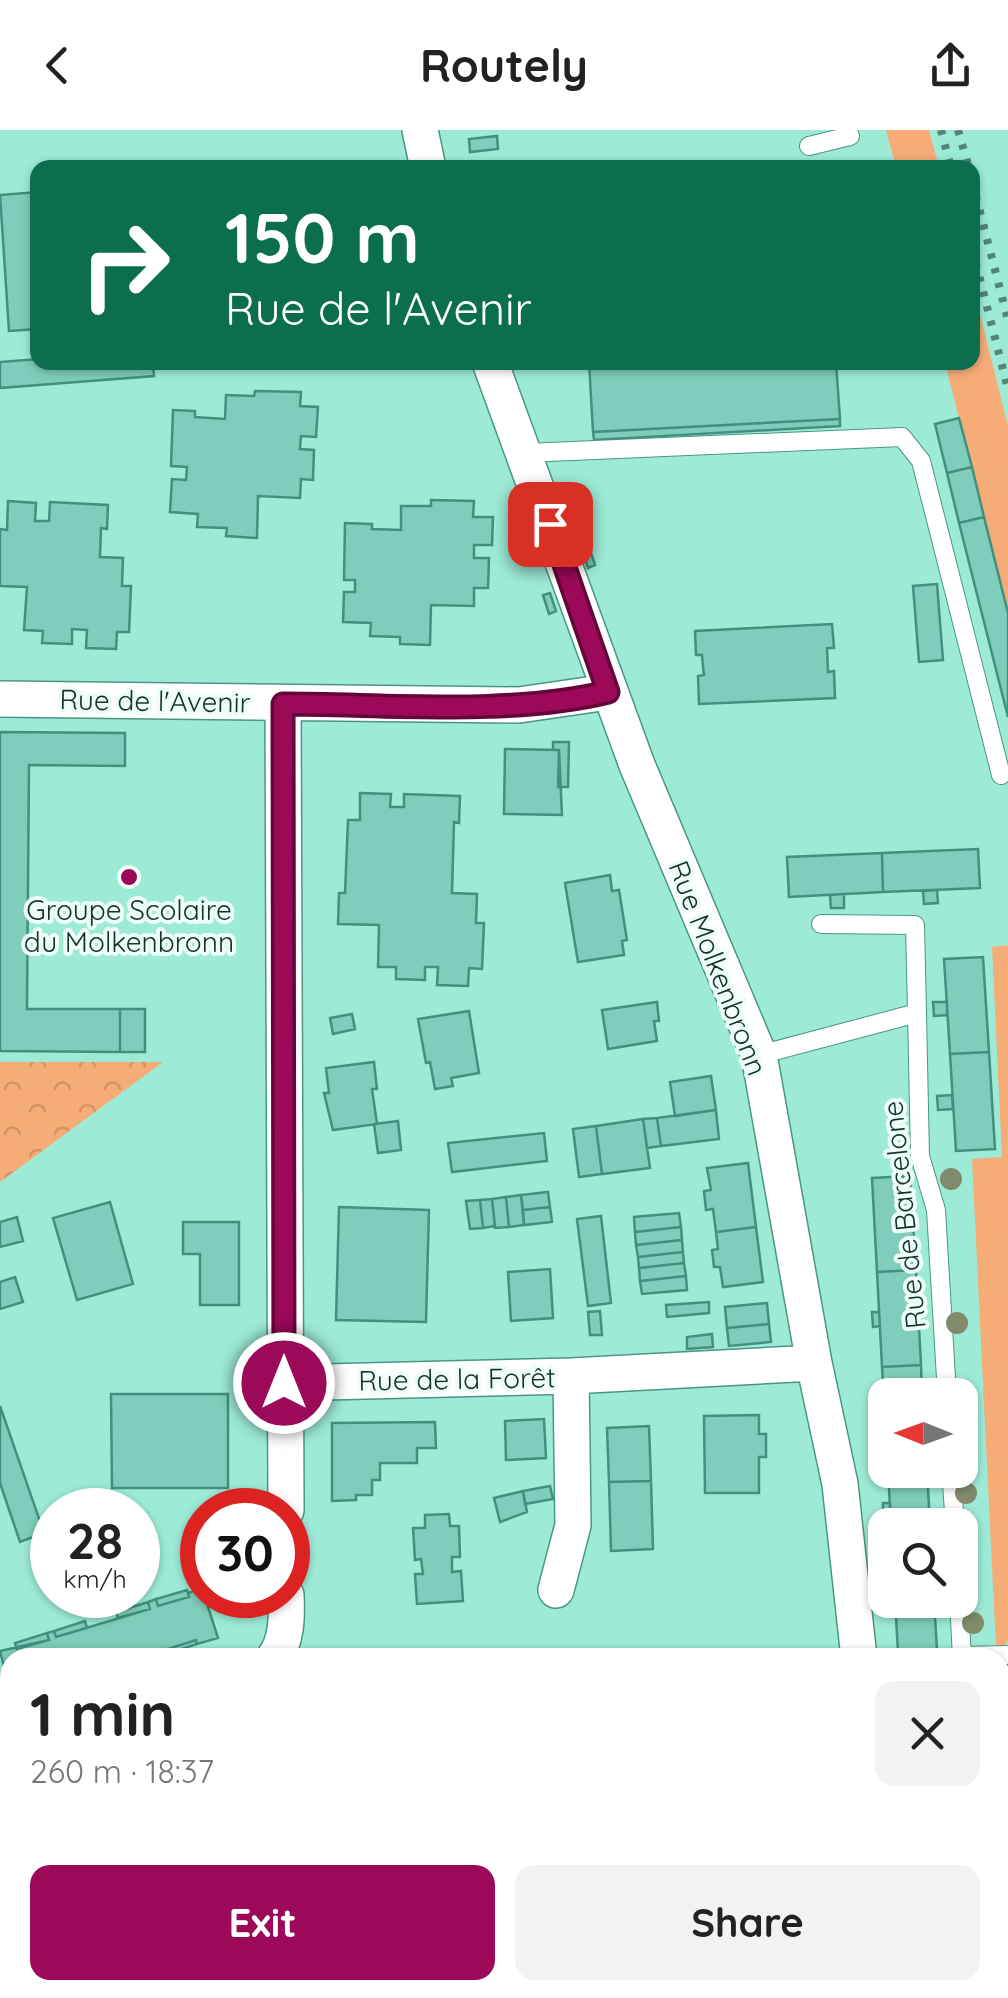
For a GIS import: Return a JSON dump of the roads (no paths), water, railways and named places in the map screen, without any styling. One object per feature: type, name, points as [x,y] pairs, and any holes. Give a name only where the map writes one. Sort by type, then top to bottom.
[{"type":"street","points":[[420,130],[426,160]]},
{"type":"street","name":"Rue Molkenbronn","points":[[493,370],[608,692],[759,1055],[814,1363],[840,1484],[858,1648]]},
{"type":"street","name":"Rue de l'Avenir","points":[[0,699],[518,705],[608,692]]},
{"type":"street","points":[[283,704],[286,1488]]},
{"type":"street","name":"Rue de la Forêt","points":[[284,1383],[571,1376],[814,1363]]},
{"type":"street","name":"Rue de la Forêt","points":[[556,1590],[573,1525],[571,1376]]},
{"type":"street","points":[[280,1648],[287,1618]]},
{"type":"lane","points":[[808,146],[850,136],[848,130]]},
{"type":"lane","points":[[525,453],[902,436],[921,461],[1001,775]]},
{"type":"lane","name":"Rue de Barcelone","points":[[820,924],[914,925],[920,1156],[936,1210],[946,1378]]},
{"type":"lane","points":[[759,1055],[917,1013]]},
{"type":"lane","points":[[960,1618],[962,1648]]},
{"type":"railway","points":[[941,130],[949,160]]},
{"type":"railway","points":[[958,130],[967,160]]},
{"type":"railway","points":[[980,212],[1008,320]]},
{"type":"railway","points":[[980,279],[1008,389]]},
{"type":"place","name":"Groupe Scolaire du Molkenbronn","points":[[129,877]]}]
